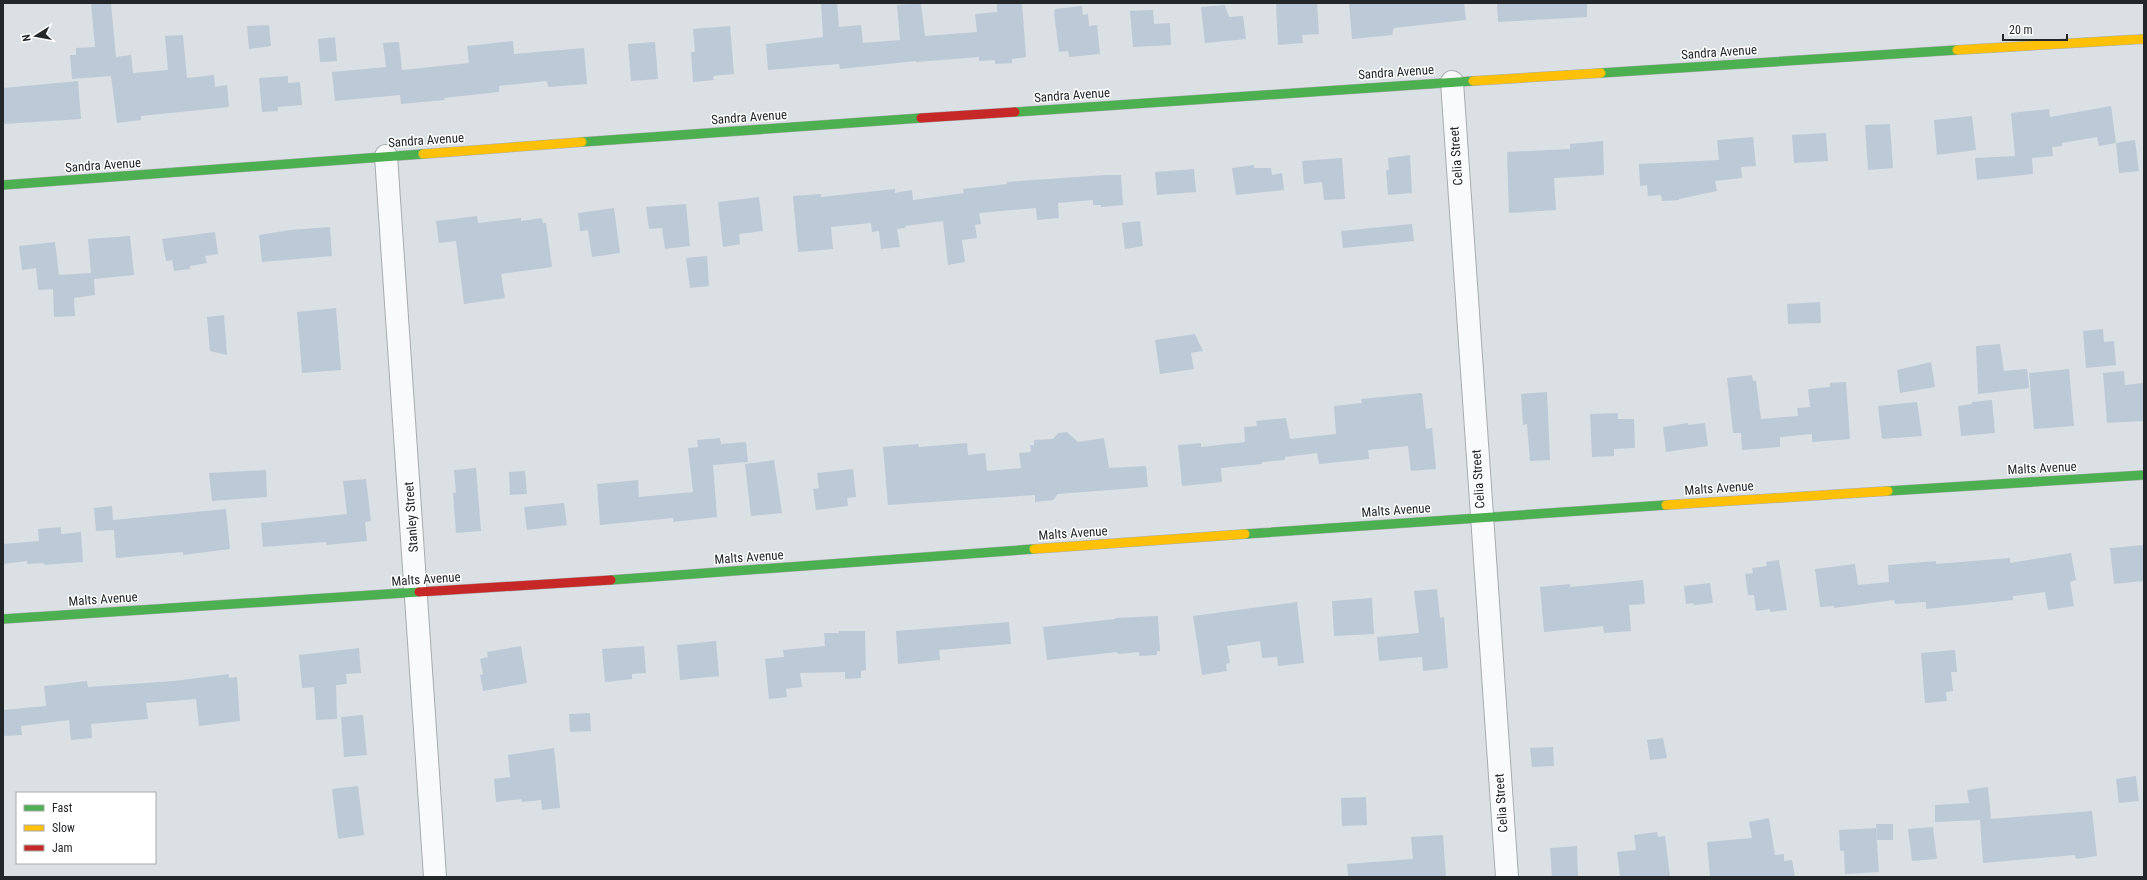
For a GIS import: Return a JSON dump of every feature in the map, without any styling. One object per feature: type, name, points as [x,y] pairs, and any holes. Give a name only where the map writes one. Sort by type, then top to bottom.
[{"type":"street","name":"Sandra Avenue","points":[[3,185],[386,156],[1452,82],[2144,39]]},
{"type":"street","name":"Celia Street","points":[[1452,82],[1507,877]]},
{"type":"street","name":"Stanley Street","points":[[386,156],[435,877]]},
{"type":"street","name":"Malts Avenue","points":[[3,619],[416,592],[1481,517],[2144,475]]},
{"type":"building","points":[[91,3],[111,3],[116,57],[131,55],[133,73],[168,70],[165,36],[183,35],[187,78],[214,75],[215,87],[227,85],[229,107],[141,116],[141,120],[117,123],[111,76],[72,79],[70,55],[76,55],[76,48],[95,47]]},
{"type":"building","points":[[821,3],[837,3],[839,27],[861,25],[863,43],[900,40],[897,5],[921,3],[925,36],[977,32],[975,14],[997,12],[997,3],[1022,3],[1026,57],[1012,59],[1012,63],[995,64],[995,60],[979,61],[979,57],[916,61],[840,69],[839,64],[768,70],[766,44],[823,37]]},
{"type":"building","points":[[1276,3],[1317,3],[1319,34],[1302,35],[1303,43],[1278,45]]},
{"type":"building","points":[[1349,3],[1464,3],[1466,20],[1394,28],[1392,35],[1352,39]]},
{"type":"building","points":[[1497,3],[1587,3],[1587,17],[1498,22]]},
{"type":"building","points":[[1225,5],[1229,17],[1243,16],[1246,39],[1205,43],[1201,7]]},
{"type":"building","points":[[1082,6],[1083,15],[1088,14],[1089,26],[1097,25],[1100,54],[1069,57],[1068,51],[1059,52],[1054,13],[1055,9]]},
{"type":"building","points":[[1153,10],[1154,24],[1170,23],[1171,45],[1133,47],[1130,11]]},
{"type":"building","points":[[269,25],[271,46],[249,49],[247,26]]},
{"type":"building","points":[[730,26],[734,74],[713,76],[714,80],[693,82],[691,52],[695,52],[693,29]]},
{"type":"building","points":[[335,37],[337,61],[320,62],[318,39]]},
{"type":"building","points":[[513,41],[514,54],[584,48],[587,84],[548,87],[547,81],[499,86],[499,92],[444,98],[445,100],[401,104],[400,95],[335,101],[332,72],[386,67],[383,43],[399,42],[402,70],[469,63],[467,46]]},
{"type":"building","points":[[655,42],[658,79],[631,81],[628,44]]},
{"type":"building","points":[[288,76],[288,83],[300,82],[302,105],[278,107],[278,111],[262,112],[259,78]]},
{"type":"building","points":[[78,81],[81,119],[3,124],[3,88]]},
{"type":"building","points":[[2111,106],[2116,143],[2099,146],[2097,137],[2062,143],[2062,146],[2052,147],[2053,156],[2032,158],[2033,174],[1977,180],[1975,158],[2015,156],[2011,113],[2049,109],[2050,117]]},
{"type":"building","points":[[1972,116],[1976,150],[1937,155],[1934,120]]},
{"type":"building","points":[[1890,124],[1893,168],[1868,170],[1865,125]]},
{"type":"building","points":[[1826,133],[1828,161],[1794,163],[1792,135]]},
{"type":"building","points":[[1753,137],[1756,166],[1741,167],[1742,178],[1715,181],[1717,191],[1679,200],[1662,201],[1661,195],[1648,196],[1647,185],[1640,186],[1639,164],[1719,160],[1717,140]]},
{"type":"building","points":[[2135,140],[2139,171],[2119,173],[2116,143]]},
{"type":"building","points":[[1603,141],[1604,175],[1554,178],[1556,210],[1509,213],[1507,152],[1570,149],[1570,144]]},
{"type":"building","points":[[1410,155],[1412,193],[1388,195],[1386,170],[1389,170],[1388,158]]},
{"type":"building","points":[[1342,158],[1345,199],[1324,200],[1322,182],[1304,184],[1302,161]]},
{"type":"building","points":[[1254,165],[1254,168],[1271,168],[1272,175],[1282,173],[1284,190],[1236,195],[1232,168]]},
{"type":"building","points":[[1194,169],[1196,192],[1157,195],[1155,172]]},
{"type":"building","points":[[1121,175],[1123,205],[1101,207],[1101,205],[1093,205],[1093,200],[1058,203],[1059,218],[1037,220],[1036,208],[979,213],[981,224],[975,225],[977,238],[962,240],[965,262],[948,265],[943,221],[905,226],[905,228],[897,229],[900,247],[881,249],[879,231],[872,232],[871,223],[831,227],[833,249],[798,252],[793,196],[821,194],[821,197],[895,189],[895,193],[912,190],[913,200],[964,193],[963,189],[1007,184],[1007,182]]},
{"type":"building","points":[[759,197],[763,231],[739,234],[740,244],[723,247],[718,202]]},
{"type":"building","points":[[686,204],[690,246],[665,249],[662,228],[649,229],[646,207]]},
{"type":"building","points":[[614,208],[620,253],[592,257],[588,230],[580,231],[578,213]]},
{"type":"building","points":[[477,216],[478,223],[521,218],[521,221],[542,218],[543,223],[546,223],[552,267],[501,274],[505,298],[464,304],[456,241],[439,243],[436,221]]},
{"type":"building","points":[[1140,221],[1143,246],[1125,249],[1122,223]]},
{"type":"building","points":[[1412,224],[1414,241],[1343,248],[1341,231]]},
{"type":"building","points":[[330,227],[332,256],[262,262],[259,235],[290,230]]},
{"type":"building","points":[[215,232],[218,254],[205,256],[207,263],[190,266],[190,269],[174,271],[172,260],[166,261],[162,239]]},
{"type":"building","points":[[130,236],[134,275],[94,279],[95,295],[74,298],[75,316],[54,317],[53,289],[38,290],[36,268],[22,270],[19,246],[55,242],[59,275],[91,273],[88,239]]},
{"type":"building","points":[[707,256],[709,286],[690,288],[686,258]]},
{"type":"building","points":[[1820,302],[1821,323],[1788,324],[1787,304]]},
{"type":"building","points":[[336,308],[341,370],[302,373],[297,312]]},
{"type":"building","points":[[224,315],[227,355],[210,351],[207,317]]},
{"type":"building","points":[[2103,329],[2104,342],[2114,341],[2116,365],[2086,368],[2083,331]]},
{"type":"building","points":[[1195,334],[1203,351],[1191,353],[1194,369],[1160,374],[1155,340]]},
{"type":"building","points":[[2000,344],[2004,371],[2027,369],[2029,388],[1978,394],[1976,346]]},
{"type":"building","points":[[1931,362],[1935,387],[1900,393],[1897,370]]},
{"type":"building","points":[[2069,369],[2074,426],[2034,429],[2029,373]]},
{"type":"building","points":[[2124,371],[2125,385],[2143,383],[2144,421],[2107,423],[2103,373]]},
{"type":"building","points":[[1752,375],[1753,381],[1756,381],[1761,419],[1798,416],[1797,408],[1810,407],[1808,389],[1830,387],[1830,383],[1846,382],[1850,439],[1812,442],[1812,434],[1780,437],[1780,447],[1742,450],[1741,433],[1733,433],[1727,378]]},
{"type":"building","points":[[1547,392],[1550,460],[1530,461],[1527,424],[1523,425],[1521,394]]},
{"type":"building","points":[[1422,393],[1426,429],[1432,428],[1436,469],[1411,471],[1408,446],[1368,450],[1369,459],[1319,464],[1317,453],[1285,457],[1285,460],[1262,462],[1262,464],[1221,468],[1222,482],[1182,486],[1178,445],[1201,443],[1201,447],[1245,442],[1244,427],[1257,426],[1256,421],[1286,418],[1290,439],[1336,434],[1334,406],[1362,403],[1361,399]]},
{"type":"building","points":[[1992,400],[1995,433],[1961,436],[1958,406],[1972,404],[1972,402]]},
{"type":"building","points":[[1917,402],[1922,436],[1882,439],[1878,406]]},
{"type":"building","points":[[1618,413],[1618,419],[1634,419],[1635,448],[1614,449],[1614,456],[1592,457],[1590,414]]},
{"type":"building","points":[[1688,423],[1688,425],[1705,423],[1708,446],[1666,452],[1663,427]]},
{"type":"building","points":[[1067,432],[1078,442],[1104,438],[1109,468],[1146,466],[1148,487],[1058,494],[1053,500],[1035,502],[1035,495],[888,505],[883,447],[918,444],[919,447],[967,443],[968,455],[985,453],[987,471],[1021,468],[1019,453],[1031,452],[1030,445],[1034,445],[1034,440],[1053,439],[1058,433]]},
{"type":"building","points":[[720,438],[721,444],[746,442],[748,462],[713,465],[717,517],[673,522],[673,518],[600,525],[597,484],[638,480],[639,497],[693,492],[688,448],[698,447],[697,440]]},
{"type":"building","points":[[774,460],[782,513],[751,516],[745,464]]},
{"type":"building","points":[[476,468],[481,531],[456,533],[453,493],[456,493],[454,470]]},
{"type":"building","points":[[853,469],[856,497],[847,498],[848,506],[816,510],[813,489],[819,488],[817,473]]},
{"type":"building","points":[[266,470],[267,497],[212,501],[209,473]]},
{"type":"building","points":[[525,471],[527,494],[510,495],[509,472]]},
{"type":"building","points":[[366,479],[371,521],[365,522],[367,541],[327,545],[326,542],[263,547],[261,523],[347,514],[343,481]]},
{"type":"building","points":[[564,503],[567,525],[527,530],[524,507]]},
{"type":"building","points":[[112,506],[113,520],[226,509],[230,549],[183,555],[183,552],[116,558],[114,530],[96,531],[94,508]]},
{"type":"building","points":[[61,527],[61,534],[81,532],[83,562],[44,565],[44,563],[27,564],[27,561],[3,564],[3,544],[39,541],[38,529]]},
{"type":"building","points":[[2144,545],[2144,581],[2114,584],[2110,548]]},
{"type":"building","points":[[2071,553],[2076,580],[2070,582],[2074,606],[2048,610],[2045,592],[2013,596],[2013,600],[1926,609],[1926,602],[1895,604],[1894,600],[1834,608],[1834,606],[1820,607],[1815,569],[1855,564],[1858,585],[1889,582],[1888,565],[1936,561],[1936,564],[2010,558],[2010,563]]},
{"type":"building","points":[[1779,560],[1787,610],[1770,612],[1770,609],[1756,611],[1754,595],[1748,595],[1745,574],[1753,573],[1752,568],[1767,566],[1766,562]]},
{"type":"building","points":[[1643,580],[1645,604],[1629,605],[1631,631],[1604,633],[1603,626],[1544,632],[1540,587],[1570,584],[1570,587]]},
{"type":"building","points":[[1710,583],[1713,603],[1694,605],[1693,603],[1686,604],[1684,586]]},
{"type":"building","points":[[1437,589],[1440,618],[1444,617],[1448,668],[1423,671],[1422,657],[1379,661],[1377,637],[1419,633],[1414,591]]},
{"type":"building","points":[[1372,598],[1374,634],[1334,636],[1332,601]]},
{"type":"building","points":[[1297,602],[1304,663],[1278,666],[1277,657],[1262,658],[1260,641],[1227,646],[1230,663],[1226,664],[1227,671],[1202,675],[1193,616]]},
{"type":"building","points":[[1158,616],[1160,651],[1157,651],[1157,655],[1139,656],[1139,652],[1118,654],[1117,652],[1047,660],[1043,627],[1115,618]]},
{"type":"building","points":[[1009,622],[1011,644],[939,650],[940,660],[898,664],[896,631]]},
{"type":"building","points":[[839,631],[865,631],[866,670],[861,671],[861,678],[845,679],[845,672],[800,673],[802,687],[786,689],[787,697],[769,699],[765,659],[784,657],[783,650],[825,646],[824,633],[839,633]]},
{"type":"building","points":[[716,641],[719,676],[680,680],[677,645]]},
{"type":"building","points":[[521,646],[527,683],[483,691],[480,675],[483,674],[480,659],[488,657],[487,652]]},
{"type":"building","points":[[644,646],[646,673],[632,674],[632,679],[605,682],[602,649]]},
{"type":"building","points":[[359,648],[361,673],[346,674],[347,684],[336,685],[337,719],[316,720],[314,687],[302,688],[299,655]]},
{"type":"building","points":[[1955,650],[1957,672],[1951,672],[1953,691],[1946,692],[1947,701],[1925,703],[1921,653]]},
{"type":"building","points":[[229,674],[229,678],[237,677],[240,721],[199,726],[196,699],[146,703],[148,719],[91,724],[92,738],[71,740],[69,720],[21,726],[22,735],[3,736],[3,710],[46,706],[44,686],[87,681],[88,687],[174,681]]},
{"type":"building","points":[[590,713],[591,731],[570,732],[569,714]]},
{"type":"building","points":[[363,715],[367,755],[344,757],[341,717]]},
{"type":"building","points":[[1663,738],[1667,758],[1650,760],[1647,740]]},
{"type":"building","points":[[1553,747],[1554,766],[1532,767],[1530,748]]},
{"type":"building","points":[[554,748],[560,808],[542,810],[541,800],[522,802],[521,799],[496,802],[494,779],[510,777],[508,755]]},
{"type":"building","points":[[2136,776],[2139,801],[2119,803],[2116,779]]},
{"type":"building","points":[[358,786],[364,835],[338,839],[332,789]]},
{"type":"building","points":[[1988,787],[1991,819],[2092,811],[2097,856],[2076,859],[2075,855],[1983,863],[1980,820],[1935,822],[1935,805],[1969,803],[1967,790]]},
{"type":"building","points":[[1366,797],[1367,825],[1342,826],[1341,798]]},
{"type":"building","points":[[1769,818],[1775,855],[1784,854],[1784,861],[1792,860],[1795,877],[1710,877],[1707,842],[1752,838],[1749,822]]},
{"type":"building","points":[[1876,824],[1893,824],[1893,840],[1877,840]]},
{"type":"building","points":[[1933,827],[1937,859],[1912,861],[1908,829]]},
{"type":"building","points":[[1876,828],[1879,872],[1845,874],[1844,851],[1840,851],[1839,830]]},
{"type":"building","points":[[1657,832],[1658,837],[1665,836],[1670,877],[1620,877],[1617,852],[1636,850],[1634,835]]},
{"type":"building","points":[[1443,835],[1446,877],[1348,877],[1347,864],[1413,859],[1411,837]]},
{"type":"building","points":[[1577,846],[1578,877],[1552,877],[1550,848]]},
{"type":"traffic: fast","points":[[1601,73],[1957,50]]},
{"type":"traffic: fast","points":[[1015,112],[1473,81]]},
{"type":"traffic: fast","points":[[582,142],[921,118]]},
{"type":"traffic: fast","points":[[3,185],[423,154]]},
{"type":"traffic: fast","points":[[1888,491],[2144,475]]},
{"type":"traffic: fast","points":[[1245,534],[1666,505]]},
{"type":"traffic: fast","points":[[611,580],[1034,549]]},
{"type":"traffic: fast","points":[[3,619],[419,592]]},
{"type":"traffic: slow","points":[[1957,50],[2144,39]]},
{"type":"traffic: slow","points":[[1473,81],[1601,73]]},
{"type":"traffic: slow","points":[[423,154],[582,142]]},
{"type":"traffic: slow","points":[[1666,505],[1888,491]]},
{"type":"traffic: slow","points":[[1034,549],[1245,534]]},
{"type":"traffic: jam","points":[[921,118],[1015,112]]},
{"type":"traffic: jam","points":[[419,592],[611,580]]}]
